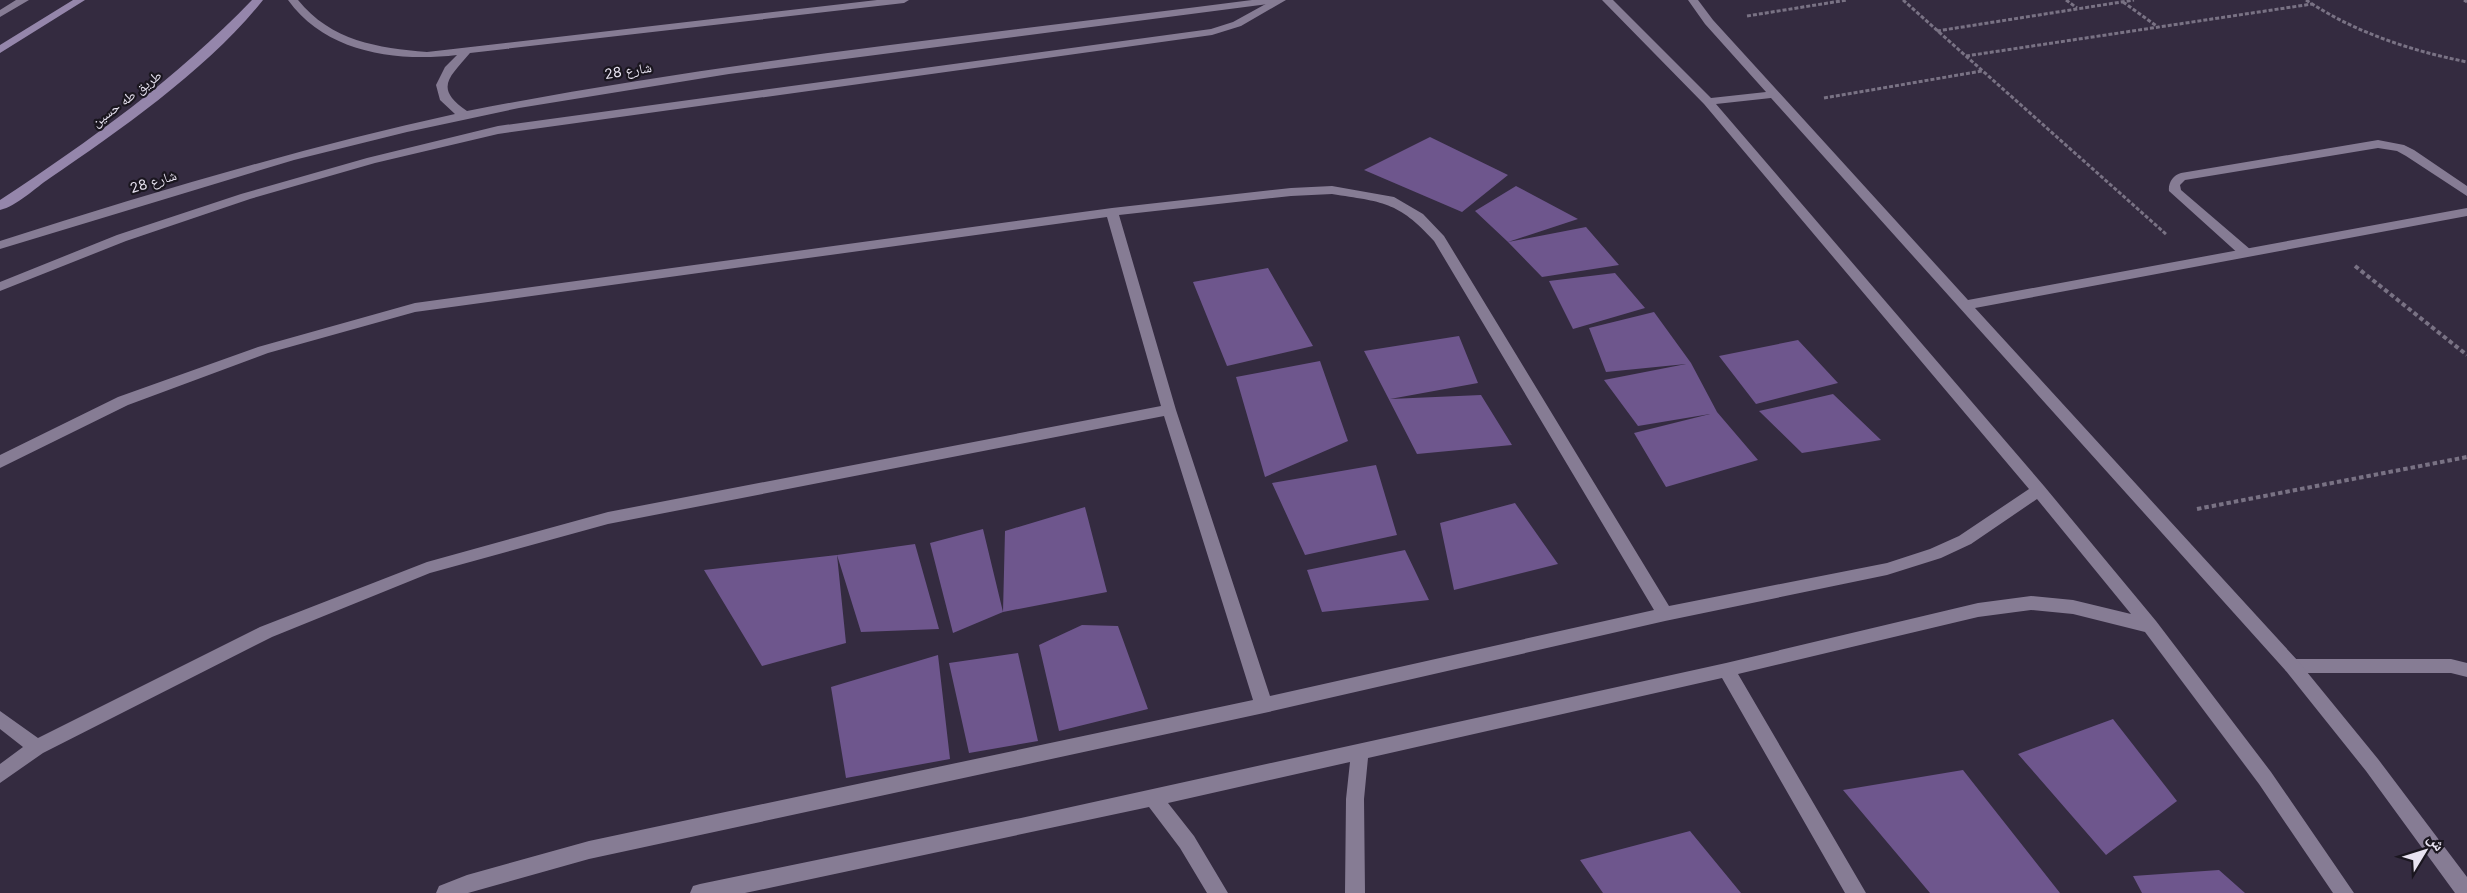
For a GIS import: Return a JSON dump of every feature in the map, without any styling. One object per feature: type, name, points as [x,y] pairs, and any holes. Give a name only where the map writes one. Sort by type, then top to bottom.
[{"type":"main road","points":[[0,50],[80,0]]},
{"type":"main road","name":"طريق طه حسين","points":[[0,206],[153,99],[200,60],[258,0]]},
{"type":"street","points":[[0,14],[24,0]]},
{"type":"street","points":[[293,0],[302,13],[317,26],[338,38],[365,47],[427,56],[904,0]]},
{"type":"street","name":"شارع 28","points":[[0,245],[154,196],[291,157],[464,116],[588,92],[709,73],[1276,0]]},
{"type":"street","points":[[0,287],[161,225],[265,190],[345,167],[498,130],[1212,32],[1237,24],[1281,0]]},
{"type":"street","points":[[1607,0],[1708,102],[2039,489],[2150,626],[2265,778],[2344,893]]},
{"type":"street","points":[[1693,0],[1709,22],[1779,100],[2292,666],[2372,765],[2467,893]]},
{"type":"street","points":[[464,116],[449,106],[441,94],[442,80],[450,66],[465,52]]},
{"type":"street","points":[[1708,102],[1779,100]]},
{"type":"street","points":[[2246,253],[2175,190],[2176,180],[2181,177],[2378,144],[2400,148],[2410,153],[2467,192]]},
{"type":"street","points":[[0,462],[123,401],[263,350],[415,308],[1112,212],[1291,192],[1332,190],[1390,200],[1419,217],[1439,239],[1665,614]]},
{"type":"street","points":[[1112,212],[1168,410],[1264,705]]},
{"type":"street","points":[[1965,305],[2467,212]]},
{"type":"street","points":[[0,775],[37,747],[266,632],[427,568],[608,518],[1168,410]]},
{"type":"street","points":[[446,893],[589,850],[1264,705],[1665,614],[1887,569],[1935,554],[1965,540],[2039,489]]},
{"type":"street","points":[[700,893],[1152,797],[1726,670],[1978,610],[2031,603],[2073,607],[2150,626]]},
{"type":"street","points":[[2292,666],[2451,666],[2467,670]]},
{"type":"street","points":[[1726,670],[1856,893]]},
{"type":"street","points":[[0,719],[37,747]]},
{"type":"street","points":[[1356,893],[1355,799],[1360,750]]},
{"type":"street","points":[[1152,797],[1187,842],[1218,893]]},
{"type":"path","points":[[1709,22],[1847,0]]},
{"type":"path","points":[[1903,0],[2198,262]]},
{"type":"path","points":[[2066,0],[2078,9]]},
{"type":"path","points":[[1937,31],[2134,0]]},
{"type":"path","points":[[2306,0],[2343,24],[2362,33],[2467,62]]},
{"type":"path","points":[[2122,1],[2158,27]]},
{"type":"path","points":[[1966,56],[2312,4]]},
{"type":"path","points":[[1779,100],[1983,71]]},
{"type":"path","points":[[2321,239],[2467,355]]},
{"type":"path","points":[[2157,516],[2467,457]]},
{"type":"building","points":[[1430,137],[1508,175],[1462,212],[1364,170]]},
{"type":"building","points":[[1516,186],[1578,219],[1508,242],[1475,211]]},
{"type":"building","points":[[1586,227],[1619,265],[1542,277],[1508,242]]},
{"type":"building","points":[[1268,268],[1313,346],[1227,366],[1193,282]]},
{"type":"building","points":[[1615,273],[1645,308],[1573,329],[1549,281]]},
{"type":"building","points":[[1654,312],[1691,363],[1717,412],[1758,460],[1666,487],[1634,433],[1710,414],[1638,426],[1604,380],[1686,364],[1606,372],[1589,328]]},
{"type":"building","points":[[1459,336],[1478,383],[1390,399],[1481,395],[1512,445],[1417,454],[1364,351]]},
{"type":"building","points":[[1798,340],[1838,383],[1756,404],[1719,356]]},
{"type":"building","points":[[1320,361],[1348,441],[1265,477],[1236,377]]},
{"type":"building","points":[[1833,394],[1881,440],[1802,453],[1759,411]]},
{"type":"building","points":[[1376,465],[1397,535],[1305,555],[1272,483]]},
{"type":"building","points":[[1515,503],[1558,564],[1454,590],[1440,523]]},
{"type":"building","points":[[1085,507],[1107,592],[1003,612],[1005,531]]},
{"type":"building","points":[[983,529],[1003,612],[953,633],[930,543]]},
{"type":"building","points":[[915,544],[939,629],[861,632],[837,555]]},
{"type":"building","points":[[1405,550],[1429,600],[1322,612],[1307,570]]},
{"type":"building","points":[[837,555],[846,643],[762,666],[704,570]]},
{"type":"building","points":[[1082,625],[1118,626],[1148,709],[1059,731],[1039,645]]},
{"type":"building","points":[[1018,653],[1038,741],[969,753],[949,663]]},
{"type":"building","points":[[938,655],[950,759],[846,778],[831,687]]},
{"type":"building","points":[[2113,719],[2177,801],[2106,855],[2018,754]]},
{"type":"building","points":[[1963,770],[2060,893],[1930,893],[1843,790]]},
{"type":"building","points":[[1690,831],[1741,893],[1603,893],[1580,860]]},
{"type":"building","points":[[2219,870],[2245,893],[2142,893],[2133,876]]}]
